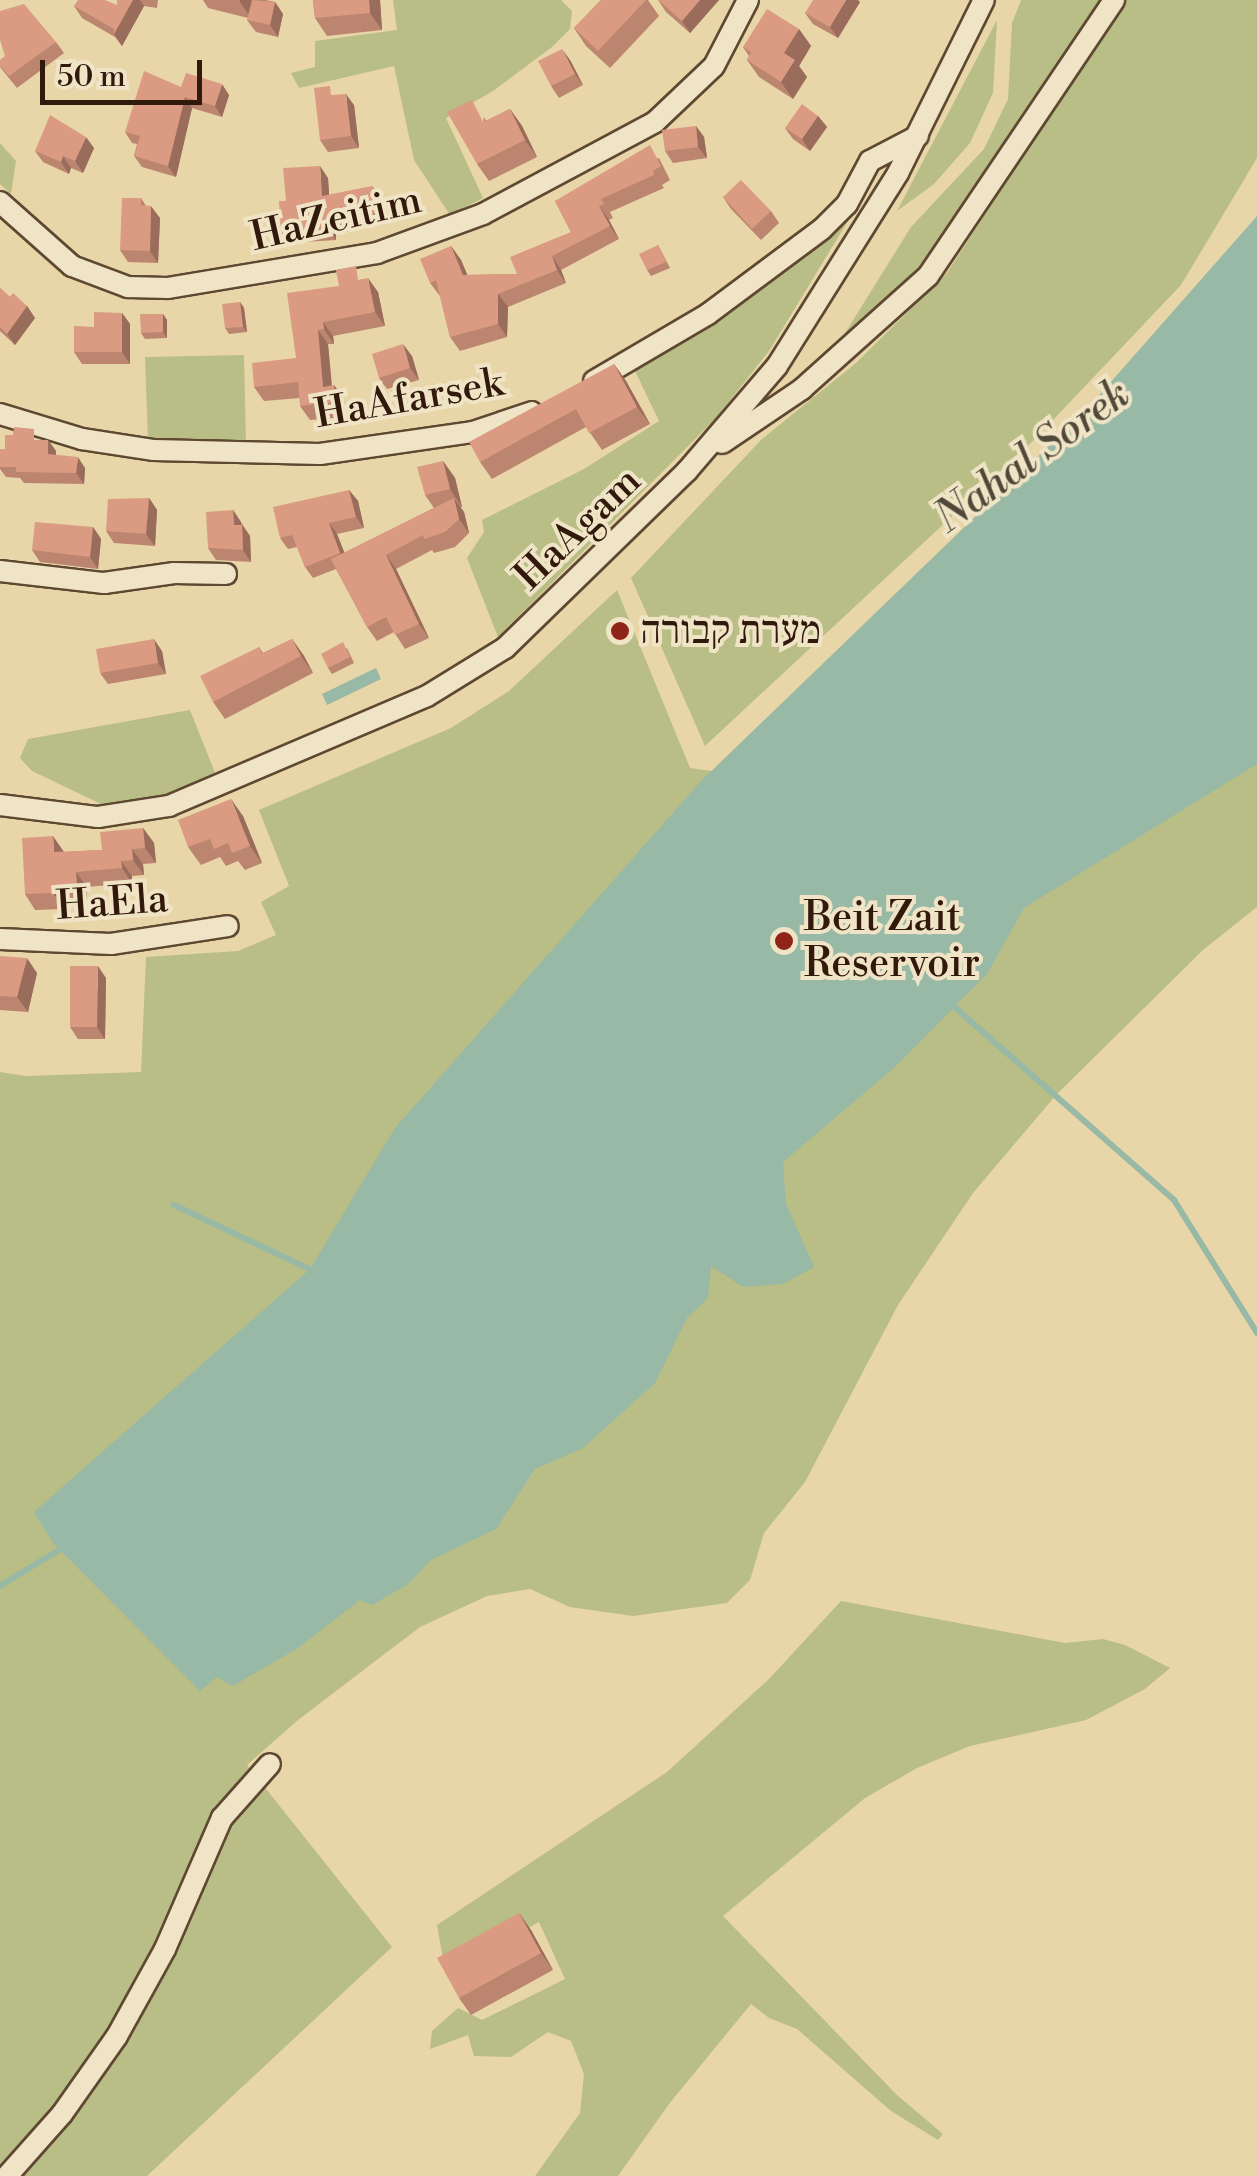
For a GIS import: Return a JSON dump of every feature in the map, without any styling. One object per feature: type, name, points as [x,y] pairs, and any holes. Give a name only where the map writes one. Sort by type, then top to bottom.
[{"type":"street","name":"HaZeitim","points":[[0,202],[72,266],[128,287],[168,288],[376,253],[483,214],[655,122],[714,66],[748,0]]},
{"type":"street","name":"HaAgam","points":[[0,806],[98,817],[168,806],[441,689],[517,638],[706,450],[795,340],[918,136],[984,0]]},
{"type":"street","points":[[706,450],[802,389],[928,276],[1114,0]]},
{"type":"street","points":[[578,390],[670,339],[750,284],[822,230],[846,204],[870,161],[918,136]]},
{"type":"street","name":"HaAfarsek","points":[[0,414],[82,439],[154,450],[320,454],[473,432],[548,404]]},
{"type":"street","points":[[0,571],[104,583],[174,574],[226,574]]},
{"type":"street","name":"HaEla","points":[[0,940],[80,946],[228,926]]},
{"type":"street","points":[[7,2176],[62,2114],[117,2036],[165,1950],[222,1818],[270,1764]]},
{"type":"green space","points":[[393,0],[561,0],[572,11],[570,29],[552,47],[493,91],[446,118],[483,198],[450,215],[414,160],[394,66],[299,88],[291,73],[315,67],[315,41],[397,30]]},
{"type":"green space","points":[[1021,0],[1103,0],[922,267],[837,346],[911,227],[984,149],[1008,99],[1012,23]]},
{"type":"green space","points":[[1124,0],[1257,0],[1257,158],[1181,285],[1035,439],[705,746],[631,578],[762,439],[856,363],[947,273]]},
{"type":"green space","points":[[997,20],[993,93],[970,143],[934,184],[897,211]]},
{"type":"green space","points":[[0,143],[16,161],[11,194],[0,184]]},
{"type":"green space","points":[[857,206],[769,351],[716,418],[498,637],[467,558],[484,532],[482,520],[584,469],[659,421],[634,369],[748,299]]},
{"type":"green space","points":[[244,355],[246,443],[148,441],[145,357]]},
{"type":"green space","points":[[1257,582],[1257,907],[1203,950],[1056,1095],[973,1193],[898,1305],[805,1482],[764,1533],[750,1580],[727,1603],[633,1616],[570,1607],[530,1589],[487,1596],[420,1627],[298,1720],[247,1765],[392,1947],[147,2176],[0,2176],[0,1072],[26,1076],[141,1072],[146,957],[238,951],[276,935],[261,902],[289,886],[259,810],[451,728],[509,691],[617,590],[690,768],[952,804]]},
{"type":"green space","points":[[190,710],[217,778],[167,795],[101,804],[32,771],[20,758],[28,739]]},
{"type":"green space","points":[[841,1601],[1065,1643],[1103,1639],[1125,1645],[1170,1668],[1145,1689],[1086,1720],[970,1746],[917,1768],[865,1798],[723,1916],[897,2095],[943,2134],[938,2140],[891,2111],[797,2029],[769,2018],[751,2004],[669,2104],[618,2176],[535,2176],[580,2113],[584,2074],[571,2041],[548,2032],[511,2057],[474,2056],[468,2035],[430,2049],[432,2031],[458,2008],[482,2020],[565,1979],[539,1922],[446,1975],[437,1925],[667,1772],[769,1679]]},
{"type":"shaded area","name":"Beit Zait Reservoir","points":[[1257,216],[1257,764],[1024,908],[987,974],[895,1067],[783,1162],[786,1204],[814,1267],[783,1284],[743,1287],[711,1266],[708,1298],[687,1318],[655,1383],[583,1448],[535,1469],[496,1529],[431,1560],[407,1585],[372,1605],[360,1600],[298,1648],[233,1686],[217,1677],[200,1691],[53,1543],[34,1512],[310,1269],[395,1128],[701,781],[1087,409]]},
{"type":"shaded area","points":[[376,668],[381,679],[327,705],[322,694]]},
{"type":"building","points":[[78,0],[105,0],[117,5],[117,0],[133,0],[114,34],[114,29],[74,6]]},
{"type":"building","points":[[252,0],[275,2],[270,25],[247,20]]},
{"type":"building","points":[[313,0],[369,0],[370,13],[315,18]]},
{"type":"building","points":[[601,0],[646,0],[598,51],[574,28]]},
{"type":"building","points":[[658,0],[700,0],[682,21]]},
{"type":"building","points":[[813,0],[846,0],[830,27],[805,13]]},
{"type":"building","points":[[24,4],[56,42],[9,76],[0,66],[5,56],[0,40],[0,11]]},
{"type":"building","points":[[767,9],[799,29],[784,53],[795,60],[781,82],[747,60],[751,52],[743,47]]},
{"type":"building","points":[[562,49],[575,74],[551,86],[538,61]]},
{"type":"building","points":[[144,71],[181,87],[186,73],[222,84],[215,106],[185,97],[168,166],[134,156],[140,136],[125,132]]},
{"type":"building","points":[[330,86],[331,95],[346,94],[351,136],[320,140],[314,88]]},
{"type":"building","points":[[472,100],[483,122],[510,109],[525,140],[477,164],[447,112]]},
{"type":"building","points":[[802,104],[818,116],[802,139],[785,128]]},
{"type":"building","points":[[50,115],[86,137],[75,161],[63,156],[61,162],[35,151]]},
{"type":"building","points":[[696,126],[698,147],[665,151],[662,130]]},
{"type":"building","points":[[650,145],[661,166],[653,171],[654,175],[601,199],[604,204],[599,206],[610,226],[552,256],[557,270],[498,294],[498,324],[450,337],[436,280],[430,283],[420,259],[451,246],[463,275],[517,274],[510,257],[571,232],[555,201]]},
{"type":"building","points":[[320,166],[322,196],[372,186],[377,212],[328,223],[328,228],[281,232],[279,201],[286,201],[283,168]]},
{"type":"building","points":[[741,180],[771,211],[752,229],[723,197]]},
{"type":"building","points":[[122,198],[141,198],[141,205],[151,206],[150,251],[120,250]]},
{"type":"building","points":[[658,245],[666,262],[647,270],[639,254]]},
{"type":"building","points":[[356,266],[358,280],[368,278],[375,312],[323,322],[324,329],[318,330],[323,387],[334,385],[335,402],[300,406],[298,382],[254,387],[252,363],[296,358],[287,293],[339,286],[336,270]]},
{"type":"building","points":[[0,288],[10,297],[13,293],[27,306],[7,334],[0,327]]},
{"type":"building","points":[[240,302],[243,327],[225,328],[222,304]]},
{"type":"building","points":[[94,312],[122,313],[122,352],[74,352],[74,326],[94,327]]},
{"type":"building","points":[[140,314],[163,314],[163,332],[141,333]]},
{"type":"building","points":[[403,344],[410,368],[379,378],[372,354]]},
{"type":"building","points":[[614,364],[637,407],[589,433],[576,409],[480,462],[469,442]]},
{"type":"building","points":[[14,427],[34,429],[34,440],[48,440],[48,454],[78,457],[76,473],[16,472],[16,467],[0,467],[0,449],[5,449],[5,435],[13,435]]},
{"type":"building","points":[[443,461],[450,489],[425,495],[417,467]]},
{"type":"building","points":[[349,490],[356,517],[329,523],[340,553],[305,567],[292,535],[280,538],[273,507]]},
{"type":"building","points":[[149,498],[146,534],[106,531],[108,499]]},
{"type":"building","points":[[454,498],[459,519],[445,532],[424,539],[423,535],[386,555],[419,624],[395,635],[386,617],[367,627],[331,559]]},
{"type":"building","points":[[233,510],[234,525],[242,525],[243,550],[208,548],[206,512]]},
{"type":"building","points":[[35,522],[93,527],[90,557],[32,550]]},
{"type":"building","points":[[154,639],[158,663],[100,673],[96,649]]},
{"type":"building","points":[[292,639],[301,656],[213,702],[200,676],[259,647],[262,654]]},
{"type":"building","points":[[343,642],[350,657],[328,668],[321,654]]},
{"type":"building","points":[[231,799],[250,846],[232,853],[228,843],[214,849],[210,839],[188,847],[178,820]]},
{"type":"building","points":[[143,828],[145,848],[132,849],[133,860],[121,861],[122,868],[76,872],[77,885],[53,886],[53,893],[25,894],[22,838],[53,836],[54,852],[102,850],[100,832]]},
{"type":"building","points":[[0,956],[27,958],[17,997],[0,996]]},
{"type":"building","points":[[70,966],[98,966],[97,1027],[70,1027]]},
{"type":"building","points":[[519,1913],[541,1953],[459,1998],[437,1958]]},
{"type":"waterway","points":[[951,1004],[1174,1200],[1257,1333]]},
{"type":"waterway","points":[[174,1205],[318,1273]]},
{"type":"waterway","name":"Nahal Sorek","points":[[0,1586],[67,1545]]},
{"type":"place","name":"מערת קבורה","points":[[620,631]]},
{"type":"place","name":"Beit Zait Reservoir","points":[[784,941]]}]
